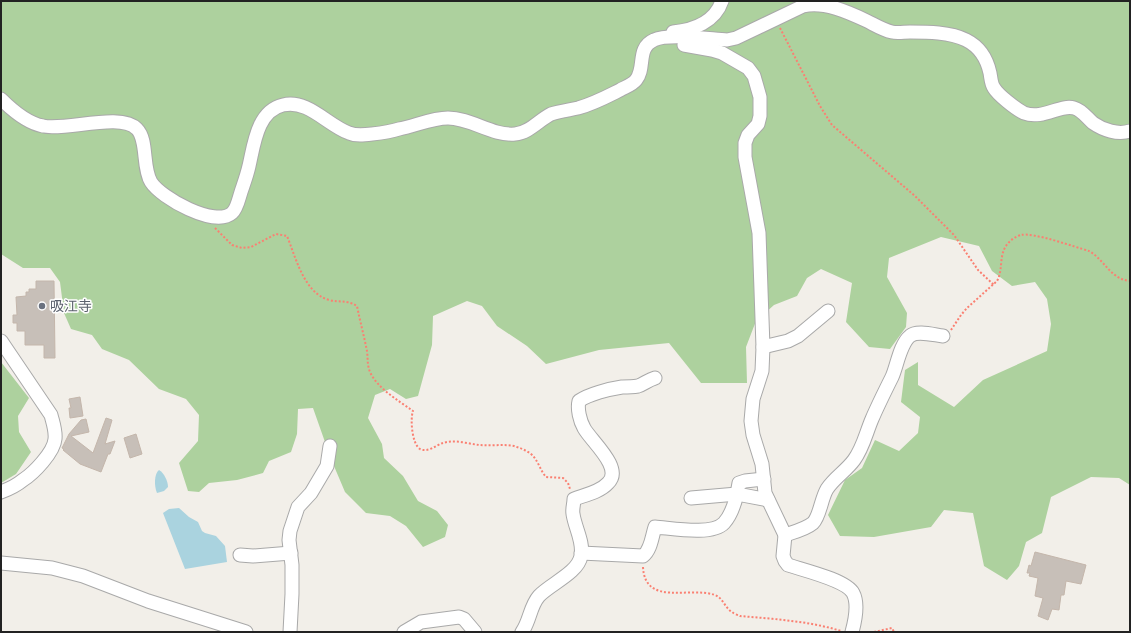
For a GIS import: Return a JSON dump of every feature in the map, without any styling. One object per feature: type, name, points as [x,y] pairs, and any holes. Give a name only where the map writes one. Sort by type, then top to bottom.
[{"type":"street","points":[[668,36],[672,32],[685,31],[700,25],[712,17],[722,1]]},
{"type":"street","points":[[1,99],[24,119],[41,126],[60,128],[103,122],[122,122],[132,125],[139,130],[142,139],[147,171],[151,182],[160,192],[174,201],[203,215],[223,217],[232,213],[238,201],[260,126],[266,115],[273,109],[283,105],[294,104],[307,108],[349,133],[360,135],[396,130],[449,118],[504,133],[516,134],[528,129],[549,115],[596,103],[628,86],[636,80],[639,73],[642,53],[647,45],[654,40],[668,36],[727,40],[736,38],[803,6],[820,4],[894,33],[920,32],[949,35],[966,40],[977,47],[983,55],[989,68],[993,87],[1006,100],[1023,112],[1036,115],[1066,108],[1073,108],[1080,111],[1094,123],[1107,130],[1123,133],[1130,131]]},
{"type":"street","points":[[668,36],[680,44],[722,53],[748,68],[754,76],[760,97],[760,116],[758,124],[748,135],[745,143],[745,156],[759,233],[763,347],[762,371],[753,399],[751,421],[753,435],[762,464],[765,493],[785,535],[783,556],[784,562],[788,565],[838,581],[848,587],[853,593],[855,602],[855,619],[852,632]]},
{"type":"street","points":[[763,347],[788,341],[798,336],[828,311]]},
{"type":"street","points":[[785,535],[807,527],[814,522],[827,490],[834,480],[854,460],[861,449],[872,419],[893,376],[906,340],[911,334],[917,333],[943,336]]},
{"type":"street","points":[[1,341],[51,415],[55,427],[56,439],[54,446],[33,472],[23,481],[1,492]]},
{"type":"street","points":[[522,632],[539,596],[570,572],[578,564],[581,557],[582,546],[573,513],[574,499],[598,490],[612,480],[612,472],[606,457],[584,428],[578,406],[579,401],[585,397],[621,387],[636,387],[655,378]]},
{"type":"street","points":[[290,632],[292,565],[289,540],[290,531],[298,507],[310,493],[327,466],[330,446]]},
{"type":"street","points":[[581,553],[643,556],[646,554],[650,546],[655,527],[680,530],[717,529],[724,524],[730,514],[739,483],[764,479]]},
{"type":"street","points":[[691,498],[737,494],[768,500]]},
{"type":"street","points":[[240,555],[253,556],[291,553]]},
{"type":"street","points":[[1,562],[52,568],[83,576],[148,601],[246,632]]},
{"type":"street","points":[[404,632],[421,622],[459,617],[464,619],[475,632]]},
{"type":"path","points":[[776,20],[786,43],[832,125],[915,196],[954,235],[978,270],[994,285]]},
{"type":"path","points":[[203,215],[232,244],[242,248],[251,247],[276,234],[287,236],[305,280],[316,292],[329,300],[349,302],[357,306],[367,353],[367,364],[370,372],[392,397],[413,411],[411,417],[412,427],[417,446],[420,449],[431,449],[443,443],[452,441],[480,445],[512,446],[523,449],[535,457],[546,477],[562,478],[568,483],[574,499]]},
{"type":"path","points":[[943,336],[949,332],[967,308],[994,285],[1000,276],[1001,264],[1006,246],[1013,239],[1022,235],[1035,236],[1089,251],[1096,255],[1114,275],[1123,280],[1130,281]]},
{"type":"path","points":[[643,556],[644,574],[647,583],[655,590],[672,593],[706,593],[716,596],[732,613],[740,616],[808,623],[846,632]]},
{"type":"path","points":[[874,632],[892,628],[894,632]]},
{"type":"green space","points":[[1,1],[1130,1],[1130,485],[1119,478],[1091,477],[1051,497],[1042,533],[1026,542],[1019,566],[1007,580],[984,566],[973,513],[944,510],[931,527],[874,537],[840,536],[828,515],[845,480],[862,468],[875,440],[899,451],[918,433],[920,417],[901,402],[905,370],[918,362],[918,385],[954,407],[983,380],[1047,351],[1051,324],[1047,299],[1035,282],[1012,286],[992,271],[979,246],[941,237],[889,258],[887,277],[907,313],[906,327],[890,349],[869,347],[846,322],[852,283],[821,269],[807,278],[797,296],[774,305],[756,321],[746,347],[747,383],[701,383],[669,343],[599,350],[546,364],[527,346],[497,326],[482,306],[467,301],[433,316],[432,345],[418,396],[406,399],[390,389],[375,395],[368,418],[382,444],[384,458],[403,476],[418,501],[437,511],[448,525],[445,537],[423,547],[406,526],[390,516],[366,513],[345,492],[331,459],[313,408],[298,409],[297,434],[291,452],[269,461],[263,473],[237,480],[209,483],[199,492],[188,491],[179,463],[198,441],[199,415],[186,399],[159,389],[129,360],[102,349],[92,335],[71,329],[64,313],[60,282],[50,268],[23,268],[1,254]]},
{"type":"green space","points":[[1,362],[29,398],[18,416],[19,432],[31,452],[16,474],[1,483]]},
{"type":"water","points":[[159,470],[163,473],[168,487],[164,491],[157,493],[155,480],[156,474]]},
{"type":"water","points":[[179,508],[189,517],[198,522],[202,531],[216,536],[225,546],[227,562],[185,569],[163,513],[169,509]]},
{"type":"building","points":[[36,281],[54,281],[55,358],[44,358],[44,345],[25,345],[25,331],[17,331],[17,323],[13,323],[13,315],[17,315],[16,297],[26,296],[26,292],[29,292],[29,289],[36,289]]},
{"type":"building","points":[[80,397],[83,416],[70,418],[69,408],[71,408],[69,399]]},
{"type":"building","points":[[106,418],[112,420],[105,444],[115,441],[101,472],[80,464],[62,448],[69,434],[81,420],[86,419],[89,432],[71,436],[93,453]]},
{"type":"building","points":[[136,434],[142,454],[130,458],[124,438]]},
{"type":"building","points":[[1035,552],[1086,565],[1081,584],[1066,581],[1064,595],[1061,595],[1059,610],[1052,609],[1048,620],[1038,616],[1043,598],[1035,596],[1038,578],[1029,576],[1030,573],[1027,573],[1029,565],[1031,566]]},
{"type":"place","name":"吸江寺","points":[[42,306]]}]
